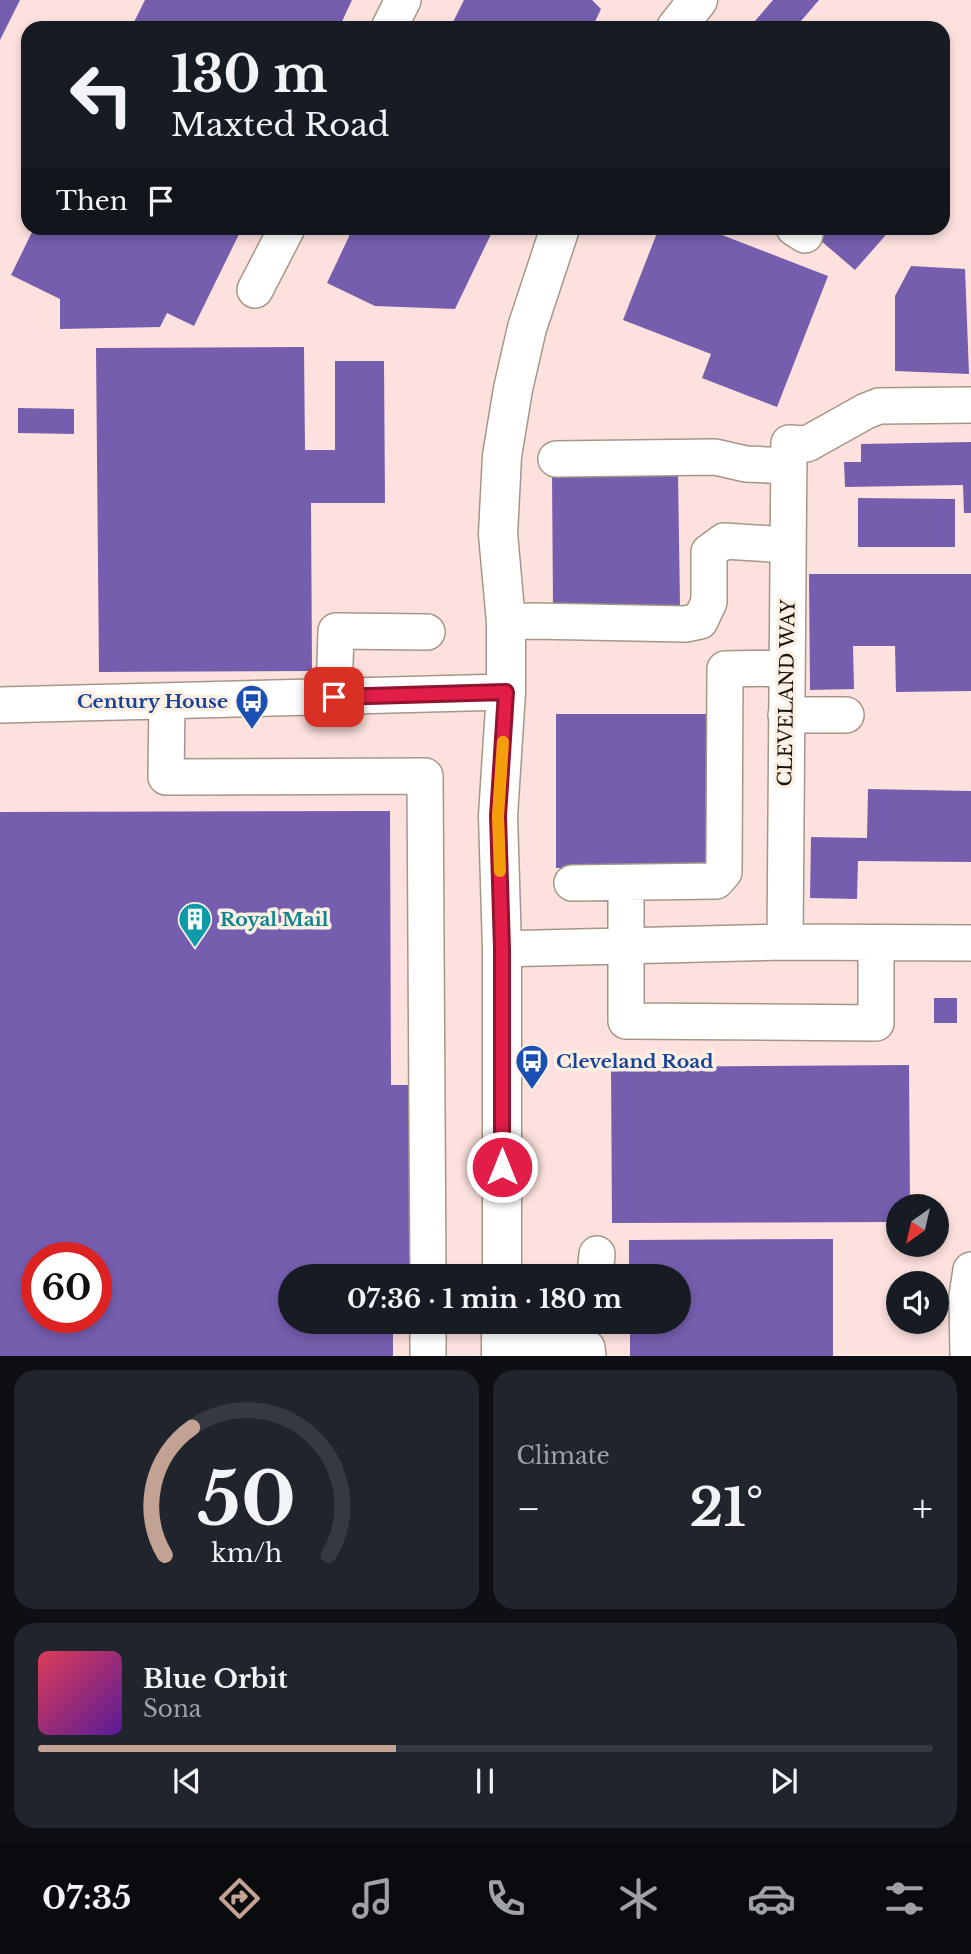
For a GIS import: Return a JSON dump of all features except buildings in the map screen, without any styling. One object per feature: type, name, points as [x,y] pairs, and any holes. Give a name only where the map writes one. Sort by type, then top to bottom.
[{"type":"main road","points":[[502,1264],[502,949],[498,816],[506,692],[506,622],[498,534],[503,440],[527,328],[558,235]]},
{"type":"street","points":[[393,21],[404,0]]},
{"type":"street","points":[[255,290],[283,235]]},
{"type":"street","points":[[556,459],[715,457],[746,464],[789,455],[866,411],[879,407],[971,405]]},
{"type":"street","name":"CLEVELAND WAY","points":[[785,942],[789,455]]},
{"type":"street","points":[[506,622],[685,624],[700,621],[709,602],[709,552],[724,541],[788,545]]},
{"type":"street","points":[[334,697],[336,631],[427,632]]},
{"type":"street","points":[[572,883],[716,881],[724,872],[725,668],[787,668]]},
{"type":"street","points":[[0,688],[0,705],[506,692]]},
{"type":"street","points":[[167,702],[166,777],[425,776],[428,1264]]},
{"type":"street","points":[[786,715],[846,715]]},
{"type":"street","points":[[626,883],[626,1021],[876,1023],[880,936]]},
{"type":"street","points":[[502,949],[785,942],[880,936],[971,943]]},
{"type":"street","points":[[968,1356],[967,1296],[971,1270]]},
{"type":"street","points":[[428,1334],[428,1356]]},
{"type":"street","points":[[501,1341],[555,1345],[589,1342]]},
{"type":"shaded area","points":[[0,0],[971,0],[971,1355],[0,1356]]},
{"type":"slow traffic","points":[[500,871],[498,816],[503,742]]},
{"type":"place","name":"Century House","points":[[252,731]]},
{"type":"place","name":"Royal Mail","points":[[195,949]]},
{"type":"place","name":"Cleveland Road","points":[[532,1091]]},
{"type":"route","points":[[334,697],[506,692],[498,816],[502,949],[502,1167]]}]
